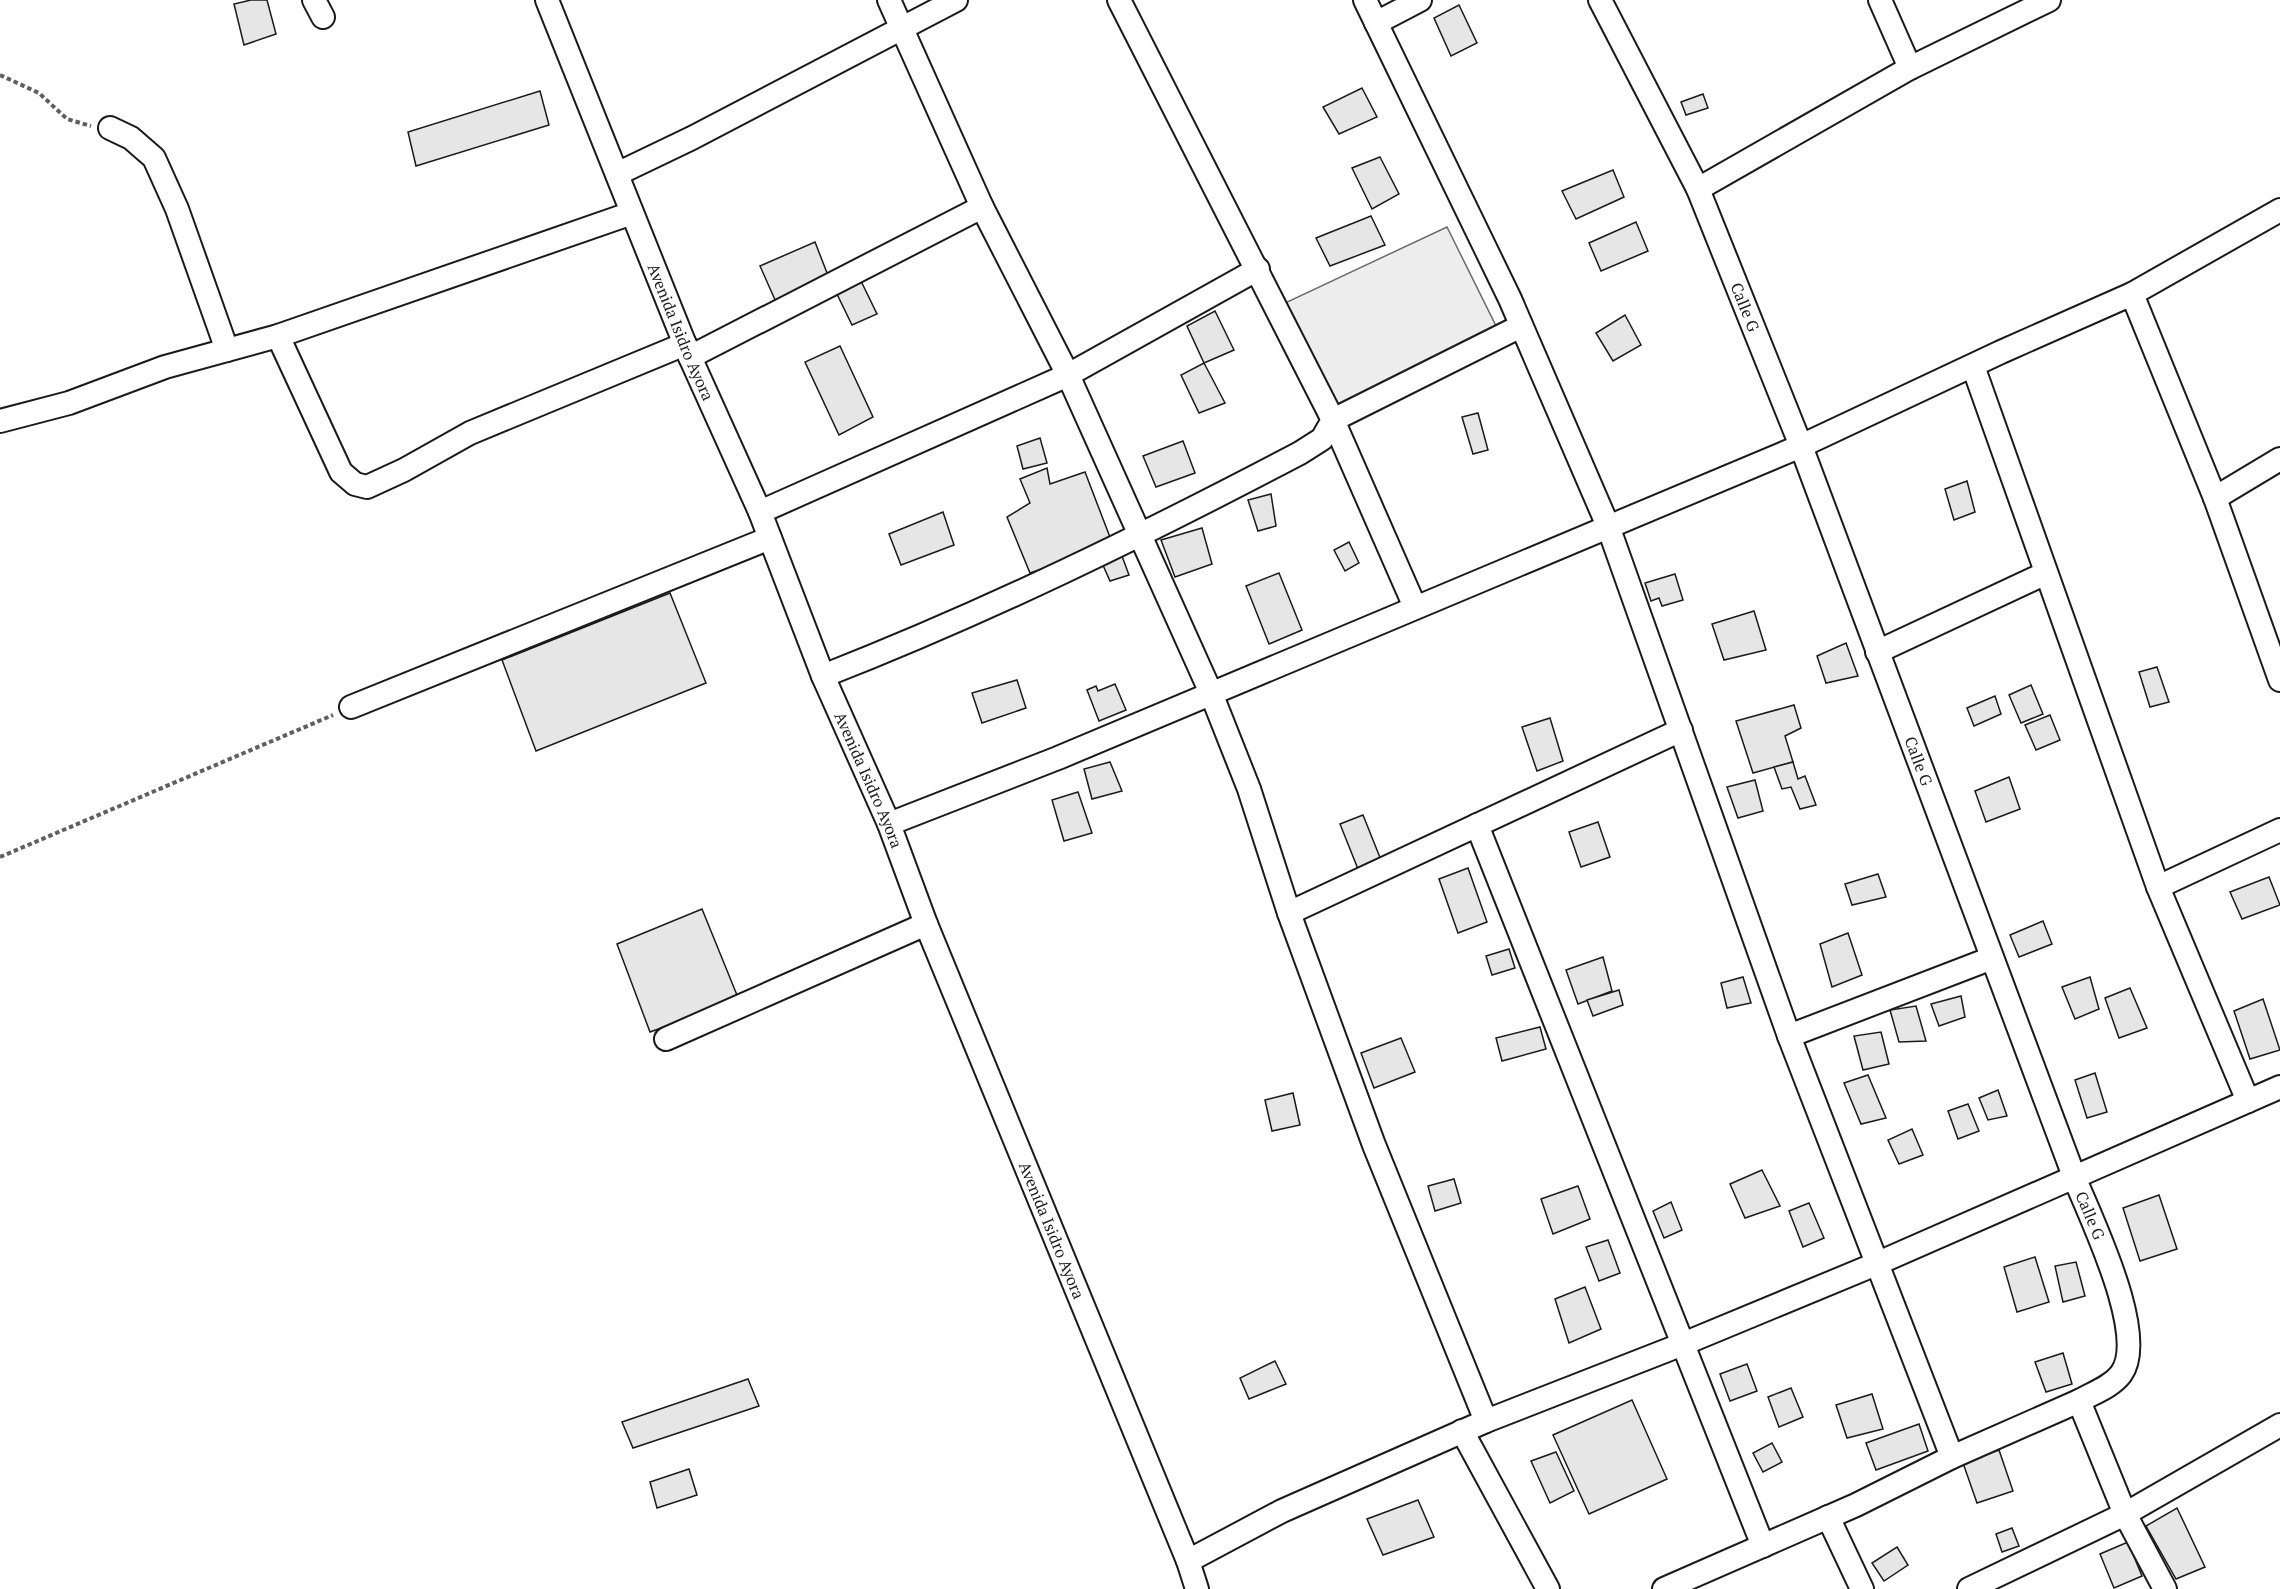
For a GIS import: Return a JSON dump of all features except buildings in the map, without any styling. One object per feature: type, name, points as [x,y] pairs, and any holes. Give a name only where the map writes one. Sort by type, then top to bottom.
[{"type":"street","name":"Avenida Isidro Ayora","points":[[547,0],[688,351],[760,512],[823,676],[889,824],[926,924],[1188,1562],[1197,1589]]},
{"type":"street","points":[[889,0],[982,207],[1068,375],[1211,693],[1248,789],[1289,912],[1374,1145],[1486,1421]]},
{"type":"street","points":[[616,174],[692,138],[956,0]]},
{"type":"street","points":[[1119,0],[1333,420],[1415,606]]},
{"type":"street","points":[[1365,0],[1521,326],[1608,526],[1789,1036],[1952,1457]]},
{"type":"street","points":[[1376,23],[1420,0]]},
{"type":"street","points":[[1880,0],[1910,68]]},
{"type":"street","points":[[1698,189],[1910,68],[2049,0]]},
{"type":"street","name":"Calle G","points":[[1604,1],[1698,189],[1801,446],[2075,1179],[2116,1282],[2130,1343],[2122,1372],[2112,1383],[2079,1401],[1952,1457],[1828,1517],[1664,1589]]},
{"type":"street","points":[[110,128],[131,138],[154,158],[177,209],[227,350]]},
{"type":"street","points":[[278,336],[341,472],[355,484],[367,487],[404,470],[470,433],[688,351],[982,207]]},
{"type":"street","points":[[889,824],[1058,758],[1415,606],[1801,446],[2132,294],[2280,210]]},
{"type":"street","points":[[0,421],[69,403],[165,367],[278,336],[632,213]]},
{"type":"street","points":[[760,512],[1068,375],[1258,269]]},
{"type":"street","points":[[2132,294],[2215,498],[2280,680]]},
{"type":"street","points":[[823,676],[927,635],[1139,537],[1300,453],[1322,439],[1333,420],[1521,326]]},
{"type":"street","points":[[1973,366],[2158,887],[2248,1101]]},
{"type":"street","points":[[2215,498],[2280,459]]},
{"type":"street","points":[[351,707],[770,538]]},
{"type":"street","points":[[1877,652],[2046,573]]},
{"type":"street","points":[[1289,912],[1681,730]]},
{"type":"street","points":[[1478,825],[1763,1546]]},
{"type":"street","points":[[2158,887],[2280,830]]},
{"type":"street","points":[[666,1039],[926,924]]},
{"type":"street","points":[[1789,1036],[1992,958]]},
{"type":"street","points":[[1188,1562],[1282,1511],[1462,1431],[1683,1344],[1876,1264],[2075,1179],[2280,1087]]},
{"type":"street","points":[[2079,1401],[2125,1514],[2164,1589]]},
{"type":"street","points":[[1969,1589],[2125,1514],[2280,1425]]},
{"type":"street","points":[[1462,1431],[1548,1589]]},
{"type":"street","points":[[1828,1517],[1862,1589]]},
{"type":"path","points":[[0,75],[39,93],[67,119],[110,128]]},
{"type":"path","points":[[0,857],[351,707]]},
{"type":"shaded area","points":[[1447,227],[1500,334],[1332,410],[1285,303]]}]
